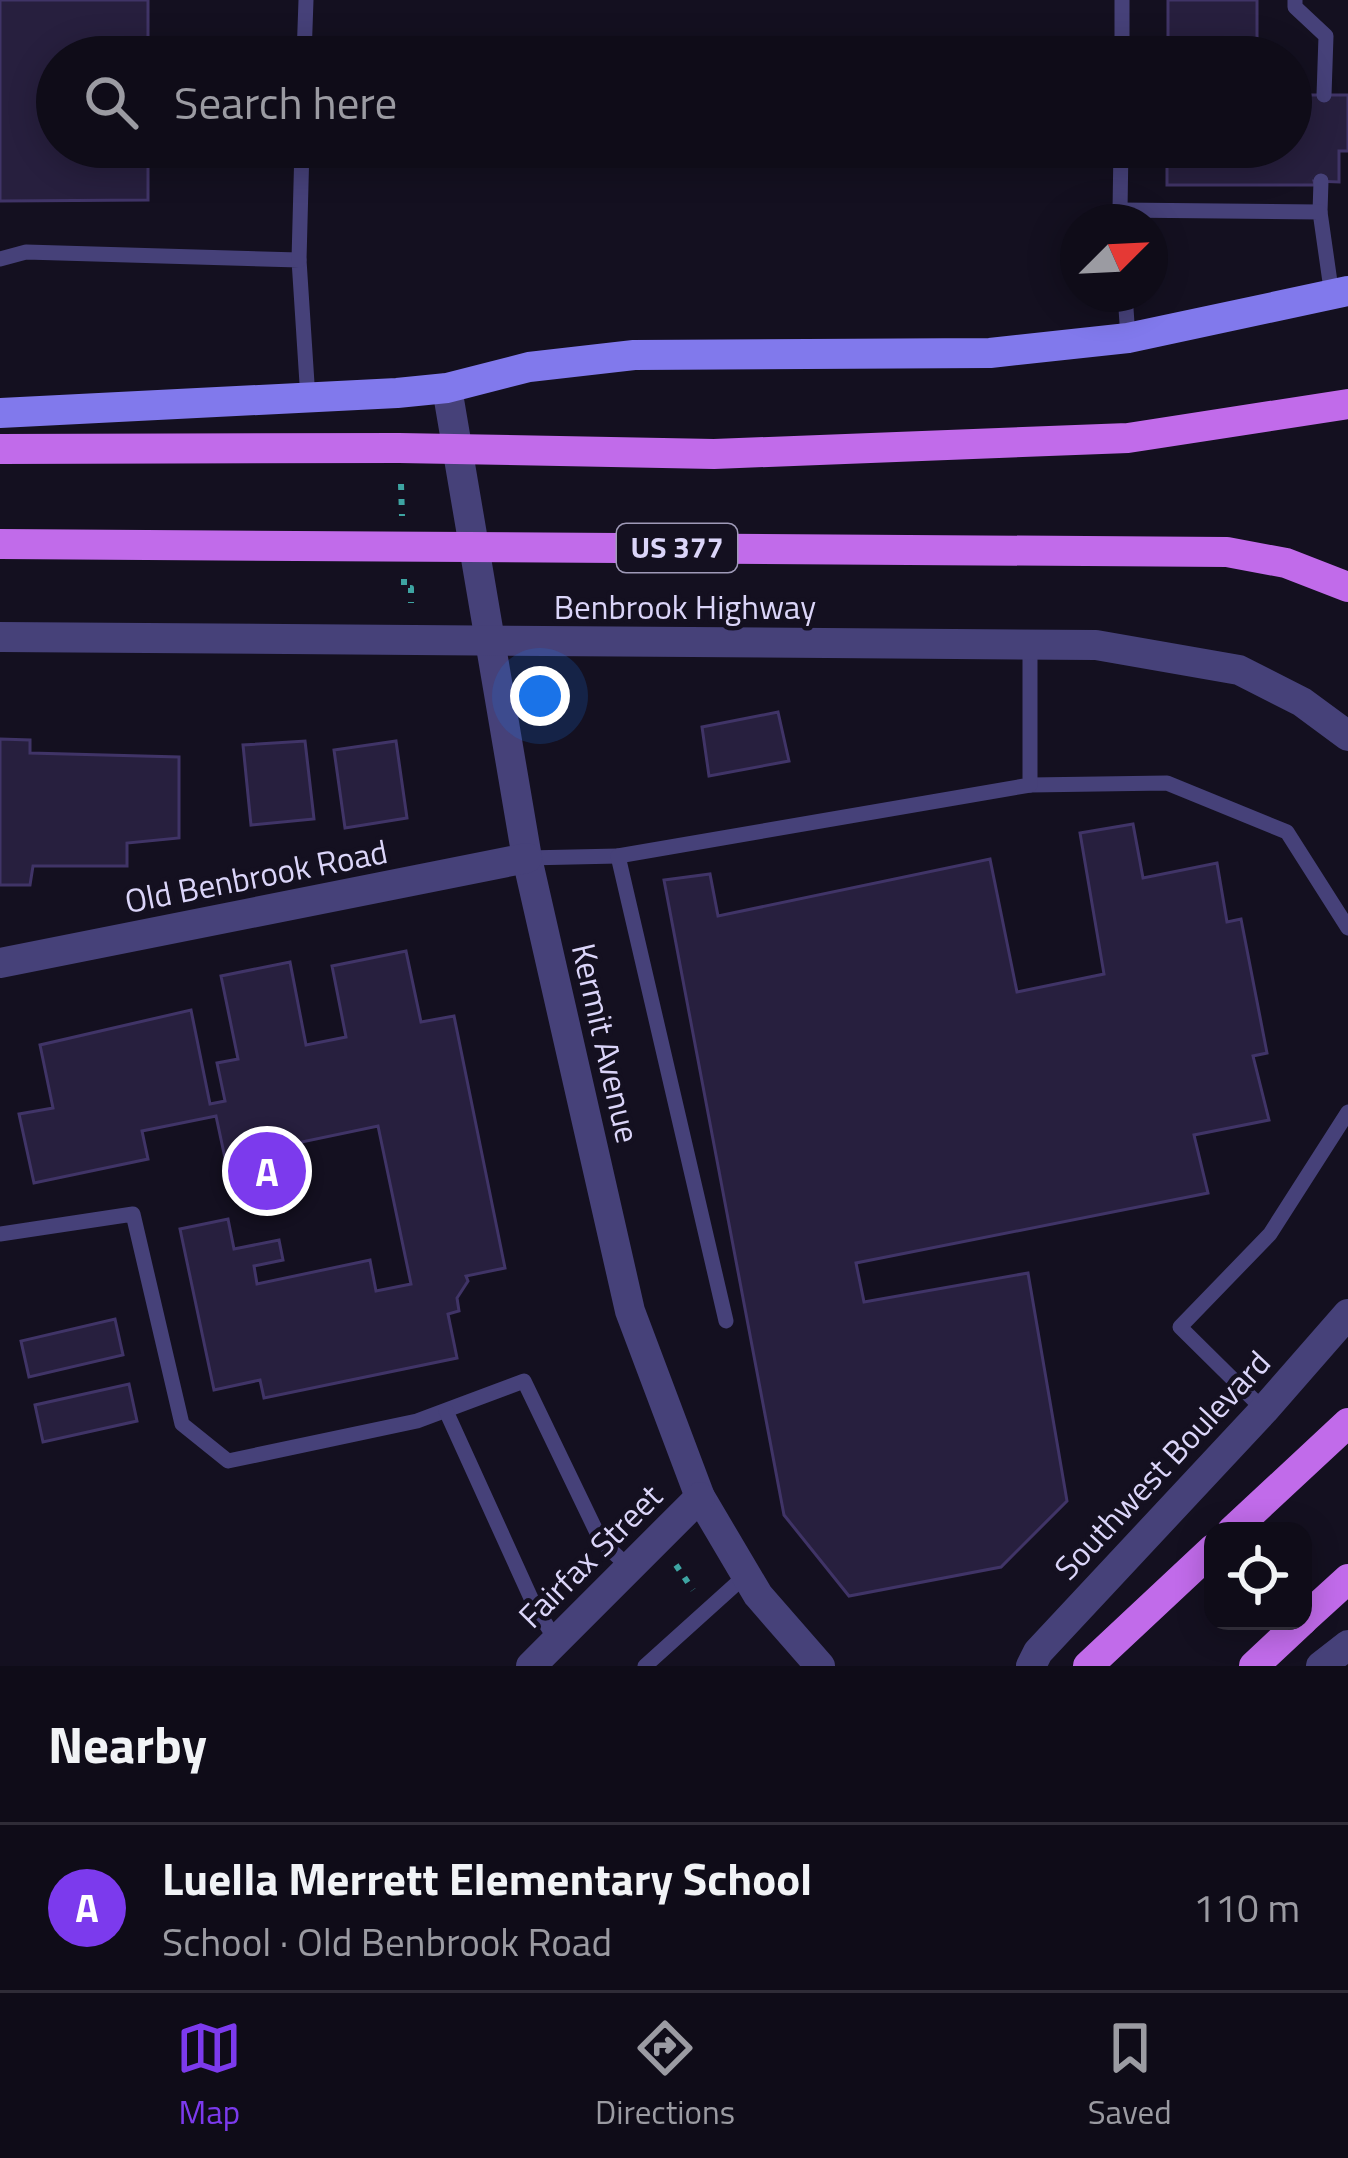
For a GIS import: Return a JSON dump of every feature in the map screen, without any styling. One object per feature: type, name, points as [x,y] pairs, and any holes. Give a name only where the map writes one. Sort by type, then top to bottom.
[{"type":"main road","points":[[0,449],[714,454],[1127,438],[1348,404]]},
{"type":"main road","name":"Benbrook Highway","points":[[0,544],[1227,553],[1286,562],[1348,587]]},
{"type":"main road","points":[[1242,1522],[1348,1423]]},
{"type":"main road","points":[[1088,1666],[1204,1557]]},
{"type":"main road","points":[[1312,1613],[1348,1579]]},
{"type":"main road","points":[[1254,1666],[1293,1630]]},
{"type":"street","points":[[0,413],[447,388],[530,367],[634,355],[990,353],[1128,338],[1340,293]]},
{"type":"street","name":"Kermit Avenue","points":[[447,388],[526,858],[630,1311],[700,1497],[758,1595],[820,1666]]},
{"type":"street","name":"Benbrook Highway","points":[[0,637],[1096,645],[1239,670],[1302,702],[1348,736]]},
{"type":"street","name":"Old Benbrook Road","points":[[0,963],[526,858]]},
{"type":"street","name":"Southwest Boulevard","points":[[1030,1666],[1348,1314]]},
{"type":"street","name":"Fairfax Street","points":[[531,1666],[700,1497]]},
{"type":"street","points":[[1321,1666],[1348,1645]]},
{"type":"lane","points":[[305,36],[306,0]]},
{"type":"lane","points":[[1122,0],[1122,36]]},
{"type":"lane","points":[[1295,0],[1294,7],[1325,36],[1324,94]]},
{"type":"lane","points":[[301,168],[299,260],[308,399]]},
{"type":"lane","points":[[1120,168],[1120,204]]},
{"type":"lane","points":[[1321,181],[1320,212],[1340,293]]},
{"type":"lane","points":[[1168,215],[1320,212]]},
{"type":"lane","points":[[0,259],[26,252],[299,260]]},
{"type":"lane","points":[[1126,312],[1128,338]]},
{"type":"lane","points":[[1030,644],[1030,785]]},
{"type":"lane","points":[[526,858],[618,856],[1030,785],[1167,783],[1287,832],[1348,928]]},
{"type":"lane","points":[[618,856],[726,1321]]},
{"type":"lane","points":[[1264,1410],[1180,1327],[1270,1234],[1348,1112]]},
{"type":"lane","points":[[0,1234],[133,1214],[182,1424],[228,1461],[417,1421],[524,1382],[601,1541],[632,1569]]},
{"type":"lane","points":[[446,1411],[535,1607],[556,1640]]},
{"type":"lane","points":[[645,1666],[746,1575]]},
{"type":"path","points":[[401,484],[402,515]]},
{"type":"path","points":[[404,569],[404,588],[412,588],[411,603]]},
{"type":"path","points":[[676,1564],[693,1590]]},
{"type":"building","points":[[0,0],[148,0],[148,36],[36,36],[36,168],[148,168],[148,200],[0,201]]},
{"type":"building","points":[[1168,0],[1257,0],[1257,36],[1168,36]]},
{"type":"building","points":[[1312,95],[1348,95],[1348,151],[1339,151],[1339,182],[1167,185],[1167,168],[1312,168]]},
{"type":"building","points":[[778,712],[789,761],[709,776],[702,727]]},
{"type":"building","points":[[0,739],[30,740],[30,753],[179,757],[179,838],[127,843],[127,866],[33,866],[30,885],[0,885]]},
{"type":"building","points":[[305,741],[314,819],[251,825],[243,745]]},
{"type":"building","points":[[396,741],[407,818],[345,828],[334,750]]},
{"type":"building","points":[[1133,824],[1143,878],[1217,863],[1227,922],[1241,919],[1267,1053],[1253,1056],[1269,1120],[1194,1135],[1208,1193],[856,1263],[864,1302],[1028,1273],[1067,1501],[1001,1567],[849,1596],[784,1515],[664,880],[710,874],[718,916],[990,859],[1017,992],[1104,974],[1080,833]]},
{"type":"building","points":[[406,951],[421,1022],[454,1016],[505,1268],[466,1276],[468,1281],[457,1298],[459,1311],[448,1314],[457,1358],[264,1398],[260,1380],[214,1390],[180,1229],[228,1219],[234,1249],[279,1240],[283,1260],[254,1266],[257,1284],[370,1260],[376,1291],[411,1284],[378,1126],[225,1158],[216,1116],[142,1131],[148,1159],[34,1183],[19,1114],[53,1108],[40,1045],[191,1010],[210,1104],[225,1101],[217,1063],[238,1059],[221,976],[290,962],[306,1045],[346,1037],[332,966]]},
{"type":"building","points":[[115,1319],[123,1355],[29,1377],[21,1341]]},
{"type":"building","points":[[129,1384],[137,1421],[43,1442],[35,1405]]},
{"type":"place","name":"Luella Merrett Elementary School","points":[[267,1171]]}]
